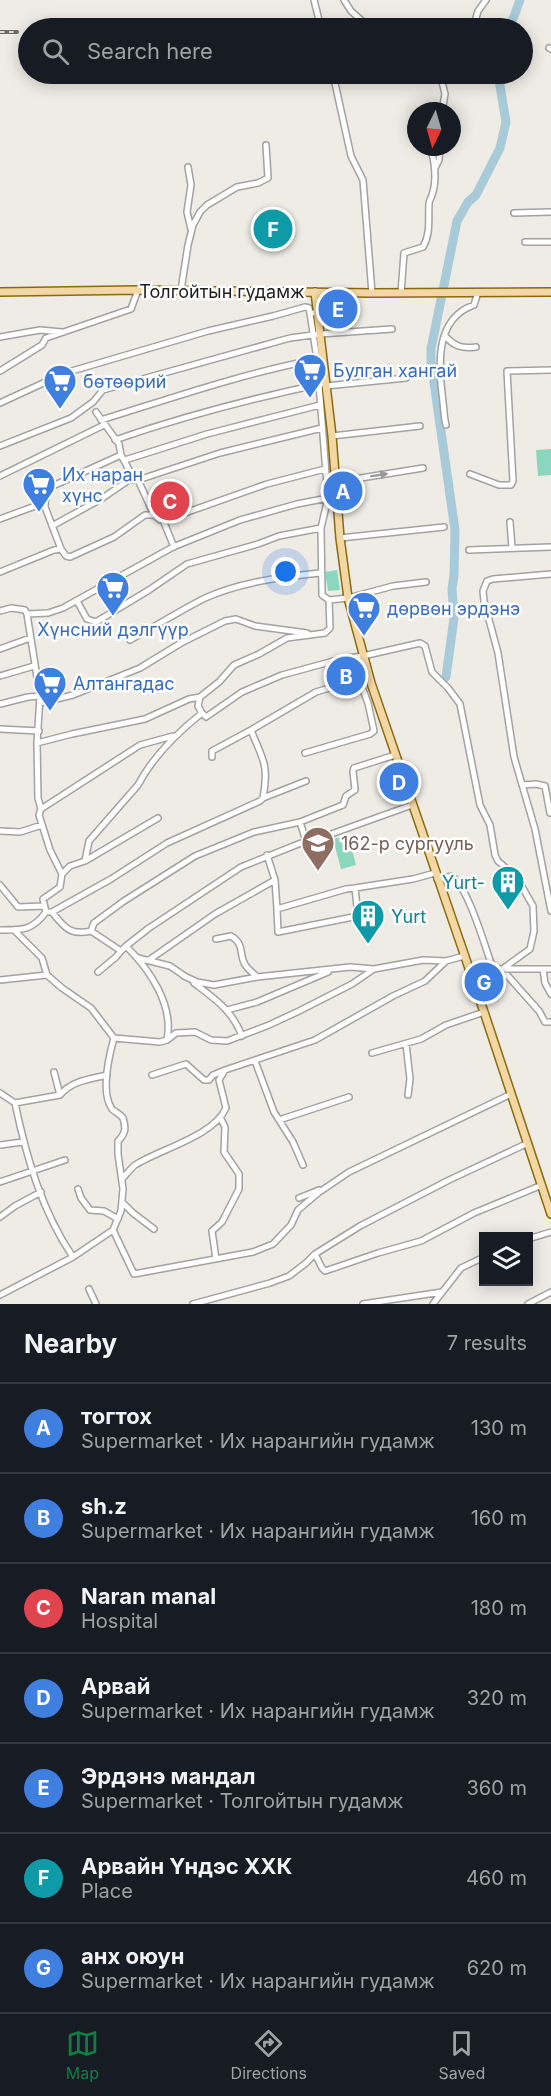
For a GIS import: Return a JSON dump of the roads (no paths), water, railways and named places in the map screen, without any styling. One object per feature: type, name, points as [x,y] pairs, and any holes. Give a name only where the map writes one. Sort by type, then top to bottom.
[{"type":"main road","name":"Толгойтын гудамж","points":[[0,292],[138,290],[372,293],[551,292]]},
{"type":"main road","points":[[315,292],[316,334],[332,436],[340,538],[348,598],[363,656],[395,755],[551,1214]]},
{"type":"street","points":[[312,0],[318,18]]},
{"type":"street","points":[[344,0],[359,18]]},
{"type":"street","points":[[476,18],[486,0]]},
{"type":"street","points":[[335,84],[351,156],[363,180],[372,293]]},
{"type":"street","points":[[442,84],[445,94],[444,102]]},
{"type":"street","points":[[182,290],[193,225],[207,205],[237,187],[268,178],[267,145]]},
{"type":"street","points":[[432,156],[435,170]]},
{"type":"street","points":[[400,293],[404,253],[423,247],[429,233],[429,200],[439,156]]},
{"type":"street","points":[[188,166],[191,185],[187,212],[191,231]]},
{"type":"street","points":[[514,213],[551,212]]},
{"type":"street","points":[[525,242],[551,242]]},
{"type":"street","points":[[0,370],[42,345],[46,338],[131,309],[138,290]]},
{"type":"street","points":[[446,425],[439,366],[445,336],[455,316],[474,305],[475,292]]},
{"type":"street","points":[[0,403],[65,373],[208,332],[305,307],[314,313]]},
{"type":"street","points":[[0,446],[70,418],[93,402],[103,390],[290,338],[392,329]]},
{"type":"street","points":[[0,337],[40,330],[63,332]]},
{"type":"street","points":[[445,336],[453,345],[476,347]]},
{"type":"street","points":[[0,476],[102,423],[266,370],[320,359]]},
{"type":"street","points":[[470,474],[499,485],[511,484],[513,481],[507,371],[551,370]]},
{"type":"street","points":[[115,440],[289,389],[406,378]]},
{"type":"street","points":[[323,384],[322,428],[328,498],[321,528],[322,595],[329,600],[348,598],[393,586],[426,582]]},
{"type":"street","points":[[174,547],[163,520],[154,515],[145,515],[114,537],[70,557],[66,556],[61,549],[45,507],[46,489],[123,458],[321,405]]},
{"type":"street","points":[[96,412],[119,444],[123,458],[138,480],[154,515]]},
{"type":"street","points":[[332,436],[420,426]]},
{"type":"street","points":[[52,526],[101,499],[129,480],[138,480],[220,453],[322,428]]},
{"type":"street","points":[[336,482],[423,468]]},
{"type":"street","points":[[163,520],[267,484],[325,469]]},
{"type":"street","points":[[27,614],[48,613],[77,601],[174,547],[249,517],[328,498]]},
{"type":"street","points":[[0,519],[38,505],[45,507]]},
{"type":"street","points":[[510,522],[512,548]]},
{"type":"street","points":[[340,538],[444,526]]},
{"type":"street","points":[[77,601],[87,619],[96,622],[187,564],[279,536],[321,528]]},
{"type":"street","points":[[469,550],[551,547]]},
{"type":"street","points":[[0,572],[61,549]]},
{"type":"street","points":[[130,640],[204,599],[236,587],[321,573]]},
{"type":"street","points":[[551,574],[493,579],[487,581],[483,591],[498,653],[514,757],[535,829],[551,911]]},
{"type":"street","points":[[0,704],[28,697],[40,700],[73,695],[140,668],[181,643],[225,621],[236,619],[255,626],[325,633],[330,628],[329,600]]},
{"type":"street","points":[[0,611],[19,608],[25,610],[27,614],[40,700],[37,743],[38,798],[41,809],[39,815],[54,859],[62,874]]},
{"type":"street","points":[[37,743],[145,719],[189,699],[200,697],[234,665],[260,654],[287,638],[311,633]]},
{"type":"street","points":[[0,649],[30,638]]},
{"type":"street","points":[[200,697],[198,706],[206,717],[242,692],[282,675],[420,644],[425,646],[432,672],[460,704],[480,804],[490,825],[495,855],[498,861],[518,878],[533,906],[534,931],[530,949],[501,970]]},
{"type":"street","points":[[305,753],[374,731],[369,703],[351,658]]},
{"type":"street","points":[[0,676],[34,666]]},
{"type":"street","points":[[212,757],[212,751],[316,692],[369,676]]},
{"type":"street","points":[[369,703],[377,700]]},
{"type":"street","points":[[85,861],[89,841],[138,785],[174,735],[202,713]]},
{"type":"street","points":[[0,729],[39,731]]},
{"type":"street","points":[[251,730],[267,771],[263,798]]},
{"type":"street","points":[[41,809],[140,745],[174,735]]},
{"type":"street","points":[[91,931],[94,923],[124,901],[195,856],[254,832],[300,822],[344,806],[346,796],[355,790],[353,771],[356,766],[395,755]]},
{"type":"street","points":[[0,930],[29,928],[38,922],[47,910],[111,879],[167,843],[263,798],[306,781]]},
{"type":"street","points":[[522,785],[544,786],[550,813]]},
{"type":"street","points":[[98,972],[149,928],[241,867],[267,855],[412,805]]},
{"type":"street","points":[[121,951],[91,931],[80,934],[68,930],[47,910],[43,899],[60,887],[62,874],[70,866],[85,861],[158,818]]},
{"type":"street","points":[[300,822],[306,841]]},
{"type":"street","points":[[0,831],[20,832],[42,825]]},
{"type":"street","points":[[267,855],[275,880],[277,931],[279,932],[358,916],[355,888]]},
{"type":"street","points":[[277,909],[355,888],[436,876],[452,876],[467,897],[493,969]]},
{"type":"street","points":[[149,960],[215,914],[275,880]]},
{"type":"street","points":[[0,885],[18,907],[47,910]]},
{"type":"street","points":[[14,930],[42,958],[47,975],[91,1008],[114,1038]]},
{"type":"street","points":[[216,939],[231,936],[238,940],[245,965],[257,977]]},
{"type":"street","points":[[126,946],[153,978],[168,1015],[167,1040]]},
{"type":"street","points":[[184,976],[197,982],[214,985],[257,977],[351,967],[374,969],[423,960],[446,961],[464,956]]},
{"type":"street","points":[[138,958],[170,966],[184,976],[227,1010],[236,1020],[242,1036]]},
{"type":"street","points":[[152,1075],[186,1064],[204,1080],[209,1080],[213,1075],[315,1040],[393,996],[425,981],[446,961]]},
{"type":"street","points":[[114,1038],[143,1039],[151,1042],[167,1040],[176,1033],[195,1032],[211,1040],[227,1041],[269,1025],[352,984],[374,969]]},
{"type":"street","points":[[470,972],[493,969],[551,969]]},
{"type":"street","points":[[543,969],[545,983],[551,994]]},
{"type":"street","points":[[227,1010],[257,1002],[332,970]]},
{"type":"street","points":[[0,980],[47,975]]},
{"type":"street","points":[[480,978],[507,975],[539,1011],[545,1022],[551,1022]]},
{"type":"street","points":[[372,1053],[434,1034],[446,1025],[484,1012]]},
{"type":"street","points":[[0,1294],[73,1257],[113,1230],[118,1219],[122,1202],[122,1179],[118,1141],[123,1136],[126,1127],[123,1118],[113,1111],[106,1093],[110,1052],[114,1038]]},
{"type":"street","points":[[406,1044],[410,1079],[408,1095]]},
{"type":"street","points":[[255,1061],[279,1120],[293,1142],[303,1165]]},
{"type":"street","points":[[122,1179],[135,1166],[195,1136],[220,1119],[226,1108],[219,1080],[225,1071]]},
{"type":"street","points":[[54,1072],[60,1095]]},
{"type":"street","points":[[0,1093],[15,1103],[60,1095],[66,1088],[75,1084],[107,1075]]},
{"type":"street","points":[[113,1230],[134,1277],[253,1252],[273,1244],[291,1225],[298,1210],[349,1172],[511,1094]]},
{"type":"street","points":[[279,1120],[350,1097]]},
{"type":"street","points":[[15,1103],[23,1142],[33,1171],[60,1238],[73,1257]]},
{"type":"street","points":[[216,1259],[212,1231],[222,1222],[239,1189],[239,1174],[224,1152],[225,1127],[220,1119]]},
{"type":"street","points":[[0,1145],[23,1142]]},
{"type":"street","points":[[193,1304],[289,1276],[315,1254],[370,1221],[528,1143]]},
{"type":"street","points":[[0,1182],[65,1160]]},
{"type":"street","points":[[315,1254],[325,1270],[421,1241],[474,1213],[542,1185]]},
{"type":"street","points":[[78,1189],[85,1205],[90,1210],[104,1211],[118,1219]]},
{"type":"street","points":[[299,1198],[324,1189]]},
{"type":"street","points":[[0,1217],[41,1192]]},
{"type":"street","points":[[122,1202],[154,1229]]},
{"type":"street","points":[[533,1237],[551,1232]]},
{"type":"street","points":[[433,1304],[461,1268],[479,1259]]},
{"type":"street","points":[[89,1289],[96,1304]]},
{"type":"street","points":[[363,1304],[442,1292]]},
{"type":"street","points":[[528,1304],[551,1292]]},
{"type":"waterway","points":[[513,18],[520,0]]},
{"type":"waterway","points":[[446,677],[454,618],[452,589],[455,530],[431,349],[457,221],[468,202],[476,195],[500,148],[506,122],[500,84]]},
{"type":"railway","points":[[0,32],[17,32]]},
{"type":"place","name":"Арвайн Үндэс ХХК","points":[[273,229]]},
{"type":"place","name":"Эрдэнэ мандал","points":[[338,309]]},
{"type":"place","name":"Булган хангай","points":[[310,399]]},
{"type":"place","name":"бөтөөрий","points":[[60,410]]},
{"type":"place","name":"тогтох","points":[[343,491]]},
{"type":"place","name":"Naran manal","points":[[170,501]]},
{"type":"place","name":"Их наран хүнс","points":[[39,513]]},
{"type":"place","name":"Хүнсний дэлгүүр","points":[[113,617]]},
{"type":"place","name":"дөрвөн эрдэнэ","points":[[364,637]]},
{"type":"place","name":"sh.z","points":[[346,676]]},
{"type":"place","name":"Алтангадас","points":[[50,712]]},
{"type":"place","name":"Арвай","points":[[399,782]]},
{"type":"place","name":"162-р сургууль","points":[[318,872]]},
{"type":"place","name":"Yurt-","points":[[508,911]]},
{"type":"place","name":"Yurt","points":[[368,945]]},
{"type":"place","name":"анх оюун","points":[[484,982]]}]
